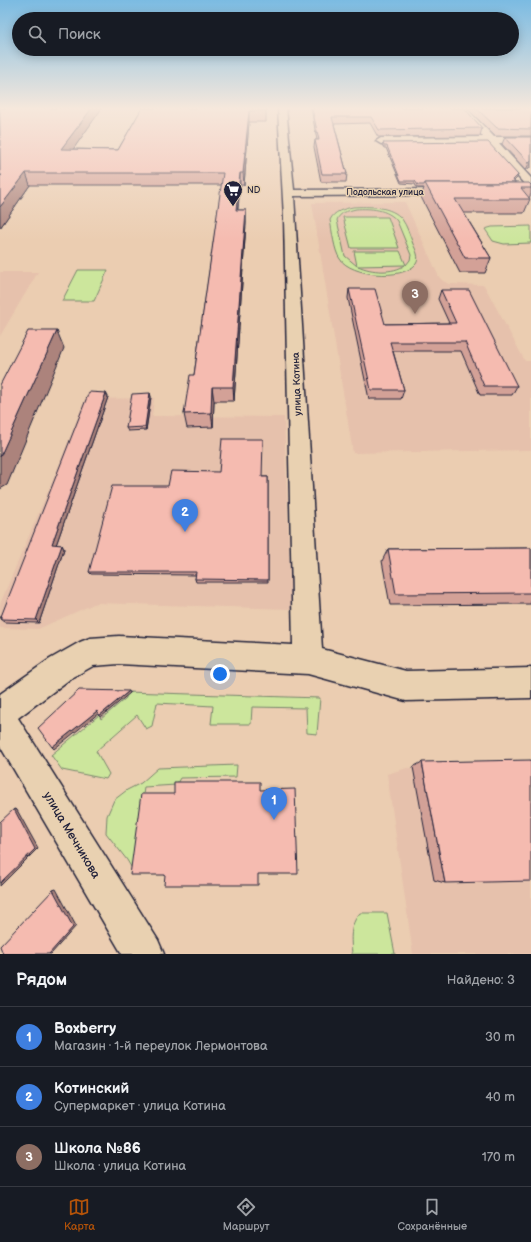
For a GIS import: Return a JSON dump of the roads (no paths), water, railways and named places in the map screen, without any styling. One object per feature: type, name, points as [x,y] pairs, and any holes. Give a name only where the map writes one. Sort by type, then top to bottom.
[{"type":"street","name":"улица Котина","points":[[285,153],[308,660]]},
{"type":"street","points":[[500,153],[528,190]]},
{"type":"street","name":"Подольская улица","points":[[288,192],[461,192]]},
{"type":"street","points":[[0,714],[60,668],[90,652],[119,650],[308,660],[406,686],[531,683]]},
{"type":"street","name":"улица Мечникова","points":[[0,717],[144,954]]},
{"type":"place","name":"ND","points":[[233,207]]},
{"type":"place","name":"Школа №86","points":[[415,314]]},
{"type":"place","name":"Котинский","points":[[185,532]]},
{"type":"place","name":"Boxberry","points":[[274,820]]}]
